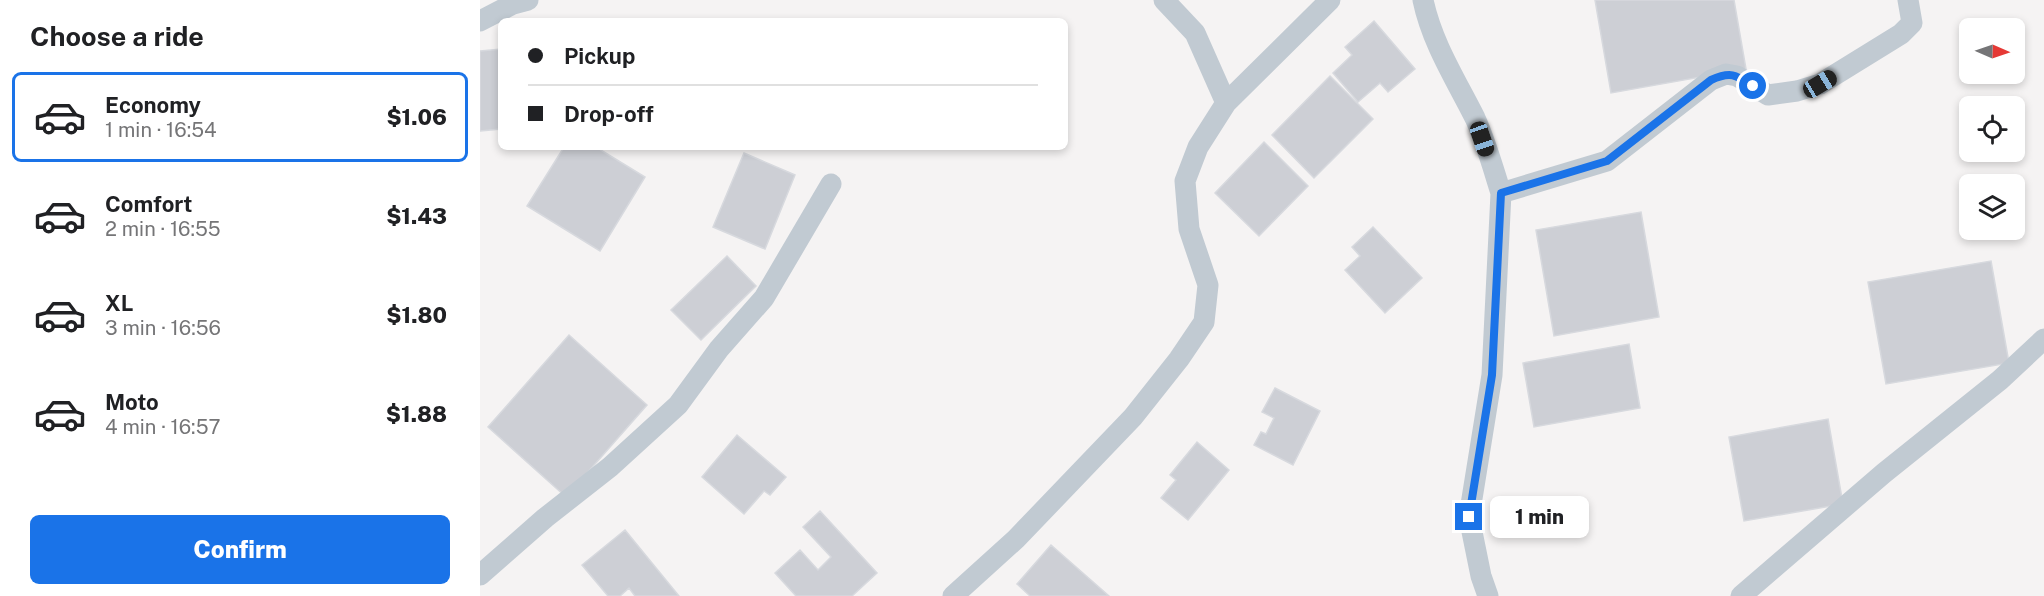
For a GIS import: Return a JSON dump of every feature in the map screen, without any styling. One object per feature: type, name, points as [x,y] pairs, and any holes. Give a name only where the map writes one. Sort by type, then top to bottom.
[{"type":"street","points":[[480,21],[513,4],[528,0]]},
{"type":"street","points":[[1164,0],[1195,33],[1226,103]]},
{"type":"street","points":[[952,596],[1016,539],[1133,417],[1204,322],[1208,285],[1189,229],[1185,181],[1198,147],[1226,103],[1330,0]]},
{"type":"street","points":[[1423,0],[1425,12],[1444,59],[1476,121],[1501,193],[1492,375],[1469,517],[1481,576],[1488,596]]},
{"type":"street","points":[[1501,193],[1607,161],[1711,80],[1720,76],[1726,74],[1737,76],[1768,95],[1797,91],[1820,84],[1901,34],[1912,23],[1908,0]]},
{"type":"street","points":[[480,574],[545,518],[610,467],[678,405],[719,349],[764,298],[831,184]]},
{"type":"street","points":[[1741,596],[1884,473],[2000,380],[2044,339]]},
{"type":"building","points":[[1595,0],[1734,0],[1746,69],[1611,93]]},
{"type":"building","points":[[1374,21],[1415,69],[1388,92],[1380,83],[1358,102],[1333,73],[1352,55],[1345,47]]},
{"type":"building","points":[[498,49],[498,129],[480,131],[480,51]]},
{"type":"building","points":[[1330,76],[1373,119],[1314,178],[1272,135]]},
{"type":"building","points":[[1264,142],[1308,186],[1259,236],[1215,193]]},
{"type":"building","points":[[562,150],[601,150],[645,177],[600,251],[527,206]]},
{"type":"building","points":[[744,153],[795,175],[765,249],[713,227]]},
{"type":"building","points":[[1641,212],[1659,317],[1554,336],[1536,230]]},
{"type":"building","points":[[1373,227],[1422,278],[1385,313],[1345,270],[1360,256],[1352,247]]},
{"type":"building","points":[[727,256],[756,286],[701,340],[671,310]]},
{"type":"building","points":[[1991,261],[2009,363],[1886,384],[1868,282]]},
{"type":"building","points":[[569,335],[647,405],[566,497],[488,427]]},
{"type":"building","points":[[1629,344],[1640,408],[1534,427],[1523,363]]},
{"type":"building","points":[[1275,388],[1320,411],[1293,465],[1254,445],[1261,432],[1266,434],[1274,418],[1262,412]]},
{"type":"building","points":[[1828,419],[1843,504],[1744,521],[1729,437]]},
{"type":"building","points":[[737,435],[786,477],[770,495],[764,491],[744,514],[702,477]]},
{"type":"building","points":[[1197,442],[1229,470],[1188,520],[1161,498],[1176,480],[1170,475]]},
{"type":"building","points":[[820,511],[877,573],[852,596],[796,596],[775,573],[800,550],[818,570],[831,557],[803,527]]},
{"type":"building","points":[[625,530],[679,596],[635,596],[629,588],[620,596],[608,596],[582,565]]},
{"type":"building","points":[[1051,545],[1109,596],[1030,596],[1017,584]]},
{"type":"route","points":[[1469,517],[1492,375],[1501,193],[1607,161],[1711,80],[1720,76],[1726,74],[1737,76],[1753,86]]}]
